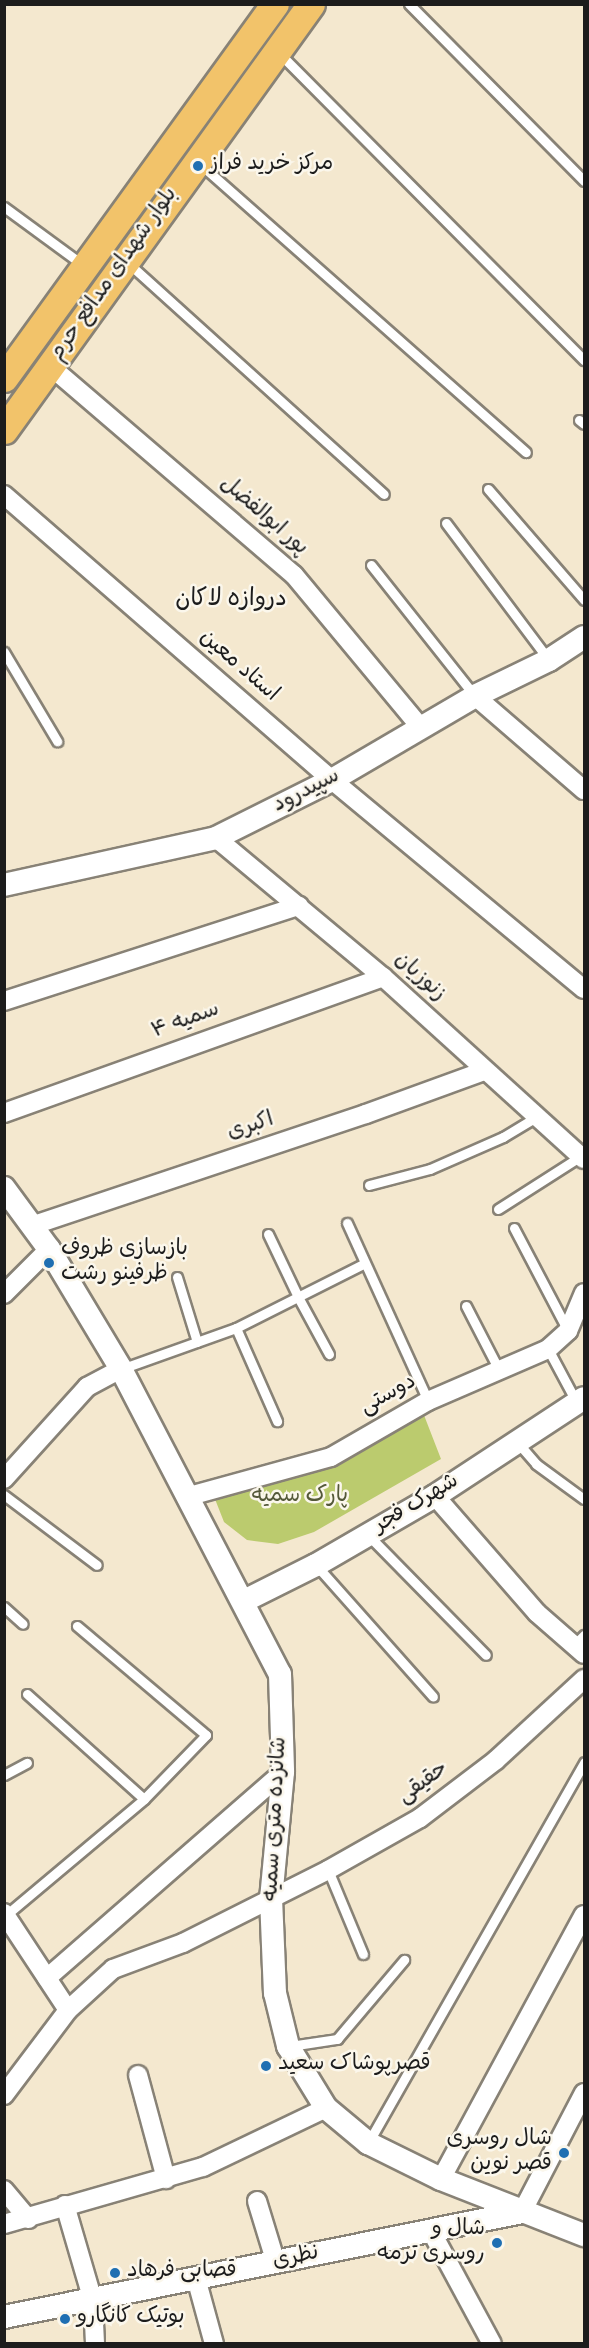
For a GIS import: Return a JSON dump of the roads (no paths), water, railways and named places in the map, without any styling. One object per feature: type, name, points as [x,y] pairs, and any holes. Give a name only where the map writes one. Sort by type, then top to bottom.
[{"type":"main road","name":"بلوار شهدای مدافع حرم","points":[[4,378],[275,4]]},
{"type":"main road","name":"بلوار شهدای مدافع حرم","points":[[4,430],[311,4]]},
{"type":"street","name":"پور ابوالفضل","points":[[50,366],[294,575],[421,728]]},
{"type":"street","name":"استاد معین","points":[[4,495],[332,780],[585,989]]},
{"type":"street","name":"سپیدرود","points":[[4,885],[216,838],[332,780],[475,696],[549,660],[585,637]]},
{"type":"street","points":[[475,696],[585,790]]},
{"type":"street","name":"زنوزیان","points":[[216,838],[383,977],[484,1071],[583,1158]]},
{"type":"street","points":[[4,1001],[299,906]]},
{"type":"street","name":"سمیه ۴","points":[[4,1113],[383,977]]},
{"type":"street","name":"اکبری","points":[[31,1226],[366,1114],[484,1071]]},
{"type":"street","name":"شانزده متری سمیه","points":[[4,1188],[49,1249],[121,1369],[280,1674],[283,1772],[271,1899],[275,1993],[288,2046],[326,2108],[368,2143],[441,2179],[522,2212]]},
{"type":"street","points":[[4,1294],[49,1249]]},
{"type":"street","name":"دوستی","points":[[186,1497],[331,1457],[428,1401],[548,1349],[568,1330],[585,1293]]},
{"type":"street","points":[[4,1479],[87,1387],[121,1369]]},
{"type":"street","name":"شهرک فجر","points":[[243,1601],[316,1565],[435,1496],[581,1400]]},
{"type":"street","points":[[435,1496],[537,1613],[581,1645]]},
{"type":"street","name":"حقیقی","points":[[4,2095],[69,2010],[113,1970],[183,1943],[328,1870],[420,1818],[496,1760],[585,1678]]},
{"type":"street","points":[[47,1978],[283,1772]]},
{"type":"street","points":[[5,1914],[69,2010]]},
{"type":"street","points":[[441,2179],[585,1915]]},
{"type":"street","points":[[138,2075],[166,2179]]},
{"type":"street","points":[[585,2093],[522,2212],[585,2235]]},
{"type":"street","points":[[4,2224],[28,2219],[65,2205],[203,2167],[326,2108]]},
{"type":"street","points":[[4,2190],[28,2219]]},
{"type":"street","points":[[257,2201],[276,2263]]},
{"type":"street","points":[[65,2205],[93,2301],[95,2343]]},
{"type":"street","name":"نظری","points":[[4,2318],[522,2212]]},
{"type":"street","points":[[431,2231],[492,2343]]},
{"type":"street","points":[[196,2278],[214,2343]]},
{"type":"lane","points":[[409,4],[585,181]]},
{"type":"lane","points":[[277,51],[585,360]]},
{"type":"lane","points":[[197,161],[526,452]]},
{"type":"lane","points":[[4,207],[85,267]]},
{"type":"lane","points":[[125,261],[384,494]]},
{"type":"lane","points":[[488,489],[585,600]]},
{"type":"lane","points":[[446,523],[549,660]]},
{"type":"lane","points":[[371,565],[475,696]]},
{"type":"lane","points":[[4,652],[57,741]]},
{"type":"lane","points":[[369,1185],[430,1169],[503,1137],[536,1117]]},
{"type":"lane","points":[[498,1209],[583,1158]]},
{"type":"lane","points":[[346,1223],[428,1401]]},
{"type":"lane","points":[[514,1228],[568,1330]]},
{"type":"lane","points":[[268,1233],[298,1297],[329,1354]]},
{"type":"lane","points":[[121,1369],[236,1328],[365,1263]]},
{"type":"lane","points":[[177,1277],[197,1341]]},
{"type":"lane","points":[[466,1306],[499,1370]]},
{"type":"lane","points":[[236,1328],[277,1421]]},
{"type":"lane","points":[[548,1349],[581,1400]]},
{"type":"lane","points":[[518,1443],[536,1464],[585,1499]]},
{"type":"lane","points":[[4,1495],[97,1565]]},
{"type":"lane","points":[[368,1535],[486,1655]]},
{"type":"lane","points":[[316,1565],[433,1696]]},
{"type":"lane","points":[[4,1606],[23,1624]]},
{"type":"lane","points":[[5,1914],[144,1799],[206,1735],[76,1626]]},
{"type":"lane","points":[[27,1694],[144,1799]]},
{"type":"lane","points":[[368,2143],[585,1762]]},
{"type":"lane","points":[[4,1775],[27,1763]]},
{"type":"lane","points":[[328,1870],[363,1954]]},
{"type":"lane","points":[[288,2046],[337,2039],[404,1960]]},
{"type":"place","name":"مرکز خرید فراز","points":[[198,166]]},
{"type":"place","name":"بازسازی ظروف ظرفینو رشت","points":[[49,1263]]},
{"type":"place","name":"قصرپوشاک سعید","points":[[266,2066]]},
{"type":"place","name":"شال روسری قصر نوین","points":[[564,2153]]},
{"type":"place","name":"شال و روسری ترمه","points":[[497,2243]]},
{"type":"place","name":"قصابی فرهاد","points":[[115,2273]]},
{"type":"place","name":"بوتیک کانگارو","points":[[65,2319]]},
{"type":"district","name":"دروازه لاکان","points":[[231,601]]},
{"type":"park label","name":"پارک سمیه","points":[[300,1498]]}]
